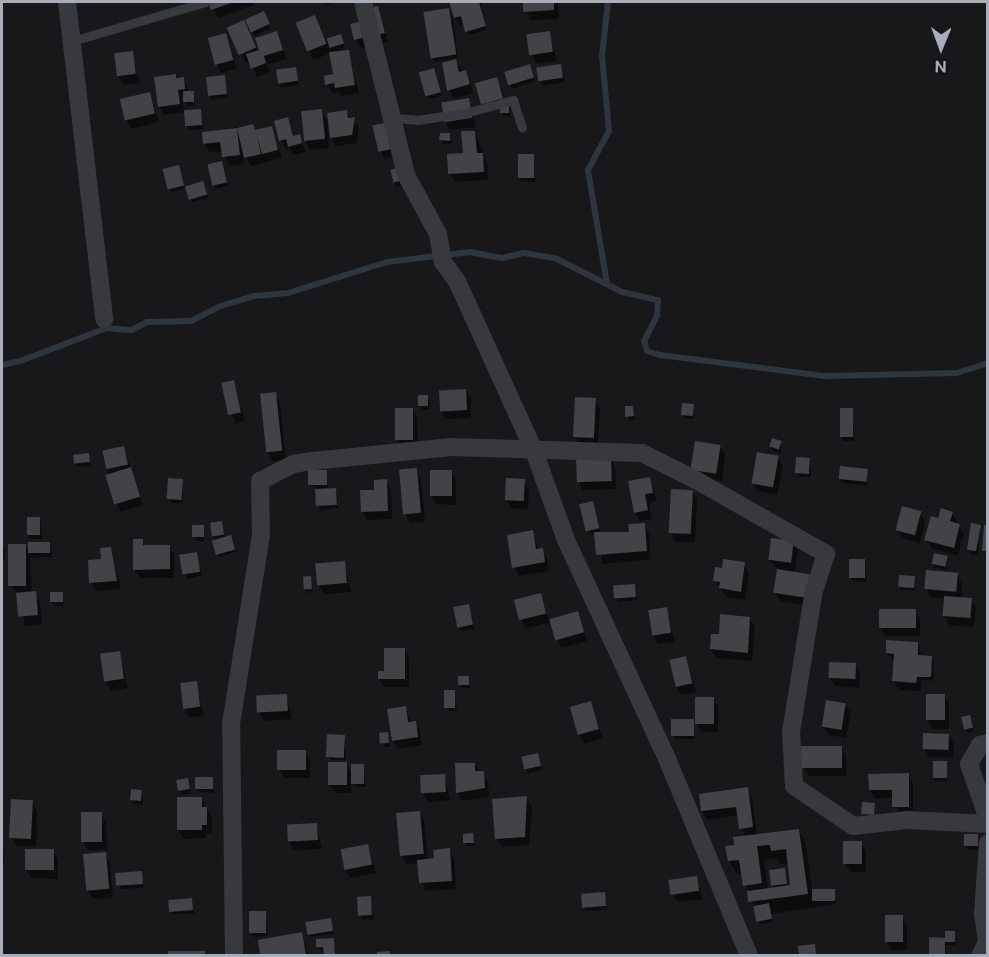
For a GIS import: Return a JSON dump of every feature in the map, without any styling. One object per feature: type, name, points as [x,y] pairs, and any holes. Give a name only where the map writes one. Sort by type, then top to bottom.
[{"type":"street","points":[[67,2],[104,319]]},
{"type":"street","points":[[363,2],[406,175],[438,234],[442,255],[457,280],[534,451],[566,540],[668,761],[749,956]]},
{"type":"street","points":[[234,956],[231,724],[261,535],[260,481],[293,464],[413,449],[451,447],[642,453],[826,554],[814,590],[791,732],[794,786],[853,826],[907,820],[987,824]]},
{"type":"street","points":[[987,743],[980,745],[969,764],[987,819]]},
{"type":"street","points":[[980,956],[987,942],[983,914],[987,843]]},
{"type":"lane","points":[[72,41],[205,2]]},
{"type":"lane","points":[[392,118],[428,118],[513,100],[522,128]]},
{"type":"building","points":[[208,2],[234,2],[211,10]]},
{"type":"building","points":[[449,2],[479,2],[486,26],[465,32],[461,16],[454,18]]},
{"type":"building","points":[[523,2],[554,2],[554,10],[523,12]]},
{"type":"building","points":[[378,6],[385,33],[354,40],[350,24],[371,19],[368,8]]},
{"type":"building","points":[[449,8],[456,54],[431,58],[423,12]]},
{"type":"building","points":[[264,11],[270,24],[251,33],[245,20]]},
{"type":"building","points":[[315,15],[327,44],[307,52],[296,23]]},
{"type":"building","points":[[244,20],[256,47],[239,55],[227,28]]},
{"type":"building","points":[[277,31],[283,50],[264,56],[266,63],[251,69],[246,54],[259,50],[255,38]]},
{"type":"building","points":[[550,31],[553,52],[529,55],[526,34]]},
{"type":"building","points":[[226,33],[233,60],[215,65],[208,38]]},
{"type":"building","points":[[341,34],[344,44],[330,48],[327,38]]},
{"type":"building","points":[[349,50],[355,85],[335,88],[334,83],[325,85],[324,76],[333,74],[329,52]]},
{"type":"building","points":[[133,51],[136,74],[117,76],[114,53]]},
{"type":"building","points":[[456,59],[459,72],[466,70],[470,84],[447,91],[442,63]]},
{"type":"building","points":[[530,64],[534,77],[508,85],[504,72]]},
{"type":"building","points":[[561,64],[563,78],[538,81],[536,67]]},
{"type":"building","points":[[296,67],[298,81],[278,84],[276,70]]},
{"type":"building","points":[[434,68],[441,92],[426,96],[419,72]]},
{"type":"building","points":[[176,74],[176,78],[184,77],[185,89],[178,90],[180,104],[158,107],[154,77]]},
{"type":"building","points":[[225,75],[227,94],[208,96],[206,77]]},
{"type":"building","points":[[497,77],[503,98],[481,104],[475,83]]},
{"type":"building","points":[[183,91],[194,91],[194,102],[183,102]]},
{"type":"building","points":[[150,92],[155,113],[125,120],[120,99]]},
{"type":"building","points":[[469,98],[472,118],[444,122],[441,102]]},
{"type":"building","points":[[500,103],[509,103],[509,113],[500,113]]},
{"type":"building","points":[[201,109],[202,125],[185,126],[184,110]]},
{"type":"building","points":[[322,109],[325,139],[304,141],[301,111]]},
{"type":"building","points":[[347,110],[348,118],[355,117],[352,135],[330,138],[327,113]]},
{"type":"building","points":[[288,117],[293,136],[300,134],[302,143],[288,147],[286,139],[279,141],[274,121]]},
{"type":"building","points":[[388,122],[394,148],[378,152],[372,126]]},
{"type":"building","points":[[253,124],[255,130],[272,126],[278,150],[262,154],[257,136],[261,154],[244,158],[237,128]]},
{"type":"building","points":[[237,128],[240,155],[222,157],[220,142],[203,144],[202,132]]},
{"type":"building","points":[[461,131],[475,131],[477,153],[483,153],[484,172],[448,174],[447,154],[463,153]]},
{"type":"building","points":[[440,133],[450,133],[450,141],[439,140]]},
{"type":"building","points":[[518,154],[534,154],[534,178],[518,178]]},
{"type":"building","points":[[222,161],[227,182],[212,186],[207,164]]},
{"type":"building","points":[[179,165],[184,185],[168,189],[163,169]]},
{"type":"building","points":[[407,166],[410,179],[393,182],[390,170]]},
{"type":"building","points":[[203,181],[207,194],[189,200],[185,187]]},
{"type":"building","points":[[234,380],[241,412],[228,415],[221,383]]},
{"type":"building","points":[[466,389],[467,410],[440,411],[439,390]]},
{"type":"building","points":[[276,392],[282,451],[266,452],[260,394]]},
{"type":"building","points":[[418,395],[428,395],[428,406],[418,406]]},
{"type":"building","points":[[575,397],[596,398],[594,438],[573,437]]},
{"type":"building","points":[[682,403],[694,404],[693,416],[681,415]]},
{"type":"building","points":[[625,406],[633,406],[634,416],[625,417]]},
{"type":"building","points":[[395,408],[413,408],[413,440],[395,440]]},
{"type":"building","points":[[840,408],[853,408],[853,437],[840,437]]},
{"type":"building","points":[[772,438],[782,441],[779,450],[769,447]]},
{"type":"building","points":[[695,441],[721,445],[716,474],[690,470]]},
{"type":"building","points":[[124,446],[128,465],[106,469],[102,451]]},
{"type":"building","points":[[757,452],[779,456],[773,487],[751,484]]},
{"type":"building","points":[[89,453],[90,462],[74,464],[73,455]]},
{"type":"building","points":[[611,457],[612,481],[577,482],[576,458]]},
{"type":"building","points":[[796,457],[810,458],[809,474],[795,473]]},
{"type":"building","points":[[840,466],[868,469],[866,482],[839,479]]},
{"type":"building","points":[[131,467],[140,497],[114,505],[105,475]]},
{"type":"building","points":[[417,468],[421,513],[403,514],[399,470]]},
{"type":"building","points":[[308,470],[327,470],[327,485],[308,485]]},
{"type":"building","points":[[430,470],[452,470],[452,496],[430,496]]},
{"type":"building","points":[[650,477],[653,493],[645,494],[648,510],[634,513],[628,481]]},
{"type":"building","points":[[168,478],[183,479],[181,500],[167,499]]},
{"type":"building","points":[[506,478],[525,479],[524,501],[505,500]]},
{"type":"building","points":[[387,479],[388,511],[361,512],[360,490],[374,490],[374,480]]},
{"type":"building","points":[[336,488],[337,505],[316,506],[315,489]]},
{"type":"building","points":[[671,489],[693,490],[691,534],[669,533]]},
{"type":"building","points":[[593,501],[599,528],[586,531],[579,504]]},
{"type":"building","points":[[902,506],[921,511],[915,535],[896,530]]},
{"type":"building","points":[[941,508],[953,512],[950,521],[960,524],[954,548],[924,540],[931,516],[938,518]]},
{"type":"building","points":[[27,517],[40,517],[40,535],[27,535]]},
{"type":"building","points":[[222,521],[224,535],[212,537],[210,523]]},
{"type":"building","points":[[645,523],[647,551],[596,555],[594,532],[629,532],[628,524]]},
{"type":"building","points":[[971,523],[981,525],[976,551],[967,550]]},
{"type":"building","points":[[192,525],[204,525],[204,537],[192,537]]},
{"type":"building","points":[[984,525],[988,525],[988,551],[982,551]]},
{"type":"building","points":[[533,530],[536,549],[543,548],[545,562],[512,568],[507,535]]},
{"type":"building","points":[[231,535],[235,549],[216,555],[212,541]]},
{"type":"building","points":[[771,538],[794,541],[791,563],[768,560]]},
{"type":"building","points":[[133,539],[143,539],[143,545],[170,545],[170,569],[133,570]]},
{"type":"building","points":[[28,542],[50,542],[50,553],[28,553]]},
{"type":"building","points":[[8,544],[26,544],[26,586],[8,586]]},
{"type":"building","points":[[111,547],[117,581],[89,583],[88,560],[101,559],[100,548]]},
{"type":"building","points":[[197,552],[200,572],[182,575],[179,555]]},
{"type":"building","points":[[934,553],[948,556],[945,567],[932,564]]},
{"type":"building","points":[[723,559],[745,562],[741,592],[719,588],[720,582],[713,581],[715,567],[722,568]]},
{"type":"building","points":[[849,559],[865,559],[865,578],[849,578]]},
{"type":"building","points":[[345,561],[347,583],[317,586],[315,564]]},
{"type":"building","points":[[777,569],[810,574],[806,598],[773,593]]},
{"type":"building","points":[[926,570],[958,573],[956,592],[924,589]]},
{"type":"building","points":[[899,575],[915,576],[914,588],[898,587]]},
{"type":"building","points":[[311,576],[312,589],[304,590],[303,577]]},
{"type":"building","points":[[635,584],[636,597],[614,599],[613,586]]},
{"type":"building","points":[[36,591],[38,615],[18,617],[16,593]]},
{"type":"building","points":[[50,592],[63,592],[63,602],[50,602]]},
{"type":"building","points":[[541,593],[546,613],[519,620],[514,600]]},
{"type":"building","points":[[944,596],[972,598],[971,618],[943,616]]},
{"type":"building","points":[[469,604],[473,625],[457,628],[453,607]]},
{"type":"building","points":[[667,607],[671,633],[652,636],[648,610]]},
{"type":"building","points":[[879,609],[916,609],[916,628],[879,628]]},
{"type":"building","points":[[578,611],[584,632],[555,640],[549,619]]},
{"type":"building","points":[[720,614],[750,617],[748,653],[710,649],[711,634],[719,634]]},
{"type":"building","points":[[886,640],[918,642],[918,655],[932,656],[931,677],[917,677],[916,683],[892,681],[894,654],[886,653]]},
{"type":"building","points":[[384,648],[405,648],[405,679],[378,679],[378,671],[384,671]]},
{"type":"building","points":[[120,651],[124,679],[104,682],[100,654]]},
{"type":"building","points":[[686,656],[692,683],[676,687],[669,660]]},
{"type":"building","points":[[829,662],[856,663],[855,679],[828,678]]},
{"type":"building","points":[[458,676],[469,676],[469,685],[458,685]]},
{"type":"building","points":[[197,681],[200,707],[183,709],[180,683]]},
{"type":"building","points":[[444,690],[455,690],[455,708],[444,708]]},
{"type":"building","points":[[287,694],[288,711],[257,713],[256,696]]},
{"type":"building","points":[[926,694],[945,694],[945,720],[926,720]]},
{"type":"building","points":[[695,697],[714,697],[714,724],[695,724]]},
{"type":"building","points":[[826,700],[846,703],[842,730],[822,727]]},
{"type":"building","points":[[591,701],[599,729],[578,735],[570,707]]},
{"type":"building","points":[[406,706],[408,722],[416,721],[418,737],[392,741],[387,709]]},
{"type":"building","points":[[970,715],[973,728],[964,730],[961,717]]},
{"type":"building","points":[[671,719],[694,719],[694,736],[671,736]]},
{"type":"building","points":[[388,732],[389,743],[380,744],[379,733]]},
{"type":"building","points":[[923,733],[949,734],[948,750],[922,749]]},
{"type":"building","points":[[327,734],[345,735],[344,758],[326,757]]},
{"type":"building","points":[[801,746],[842,746],[842,768],[801,768]]},
{"type":"building","points":[[277,750],[306,750],[306,770],[277,770]]},
{"type":"building","points":[[538,753],[541,766],[524,769],[521,757]]},
{"type":"building","points":[[933,761],[947,761],[947,778],[933,778]]},
{"type":"building","points":[[328,762],[347,762],[347,785],[328,785]]},
{"type":"building","points":[[455,763],[475,763],[475,771],[484,771],[485,788],[456,793]]},
{"type":"building","points":[[351,764],[364,764],[364,784],[351,784]]},
{"type":"building","points":[[909,773],[909,807],[892,807],[892,790],[869,790],[868,774]]},
{"type":"building","points":[[445,774],[446,792],[421,793],[420,775]]},
{"type":"building","points":[[195,777],[213,777],[213,789],[195,789]]},
{"type":"building","points":[[188,778],[190,789],[178,791],[176,780]]},
{"type":"building","points":[[748,787],[753,827],[739,829],[736,807],[701,811],[699,794]]},
{"type":"building","points":[[131,789],[142,790],[141,801],[130,800]]},
{"type":"building","points":[[527,796],[525,837],[495,839],[492,799]]},
{"type":"building","points":[[177,797],[202,797],[202,807],[207,807],[207,825],[202,825],[202,830],[177,830]]},
{"type":"building","points":[[11,799],[33,800],[31,839],[9,838]]},
{"type":"building","points":[[862,802],[875,803],[874,815],[861,814]]},
{"type":"building","points":[[420,811],[424,854],[400,856],[396,813]]},
{"type":"building","points":[[81,812],[102,812],[102,842],[81,842]]},
{"type":"building","points":[[317,823],[318,840],[288,842],[287,825]]},
{"type":"building","points":[[799,829],[808,894],[748,902],[747,891],[790,885],[786,849],[771,851],[770,845],[757,846],[762,883],[743,886],[739,860],[728,861],[725,846],[734,845],[733,837]]},
{"type":"building","points":[[473,833],[474,843],[463,843],[463,834]]},
{"type":"building","points":[[964,834],[978,834],[978,846],[964,846]]},
{"type":"building","points":[[843,841],[862,841],[862,864],[843,864]]},
{"type":"building","points":[[368,844],[372,865],[345,870],[341,849]]},
{"type":"building","points":[[450,848],[452,881],[419,883],[417,860],[434,858],[433,850]]},
{"type":"building","points":[[25,849],[54,849],[54,870],[25,870]]},
{"type":"building","points":[[106,852],[109,889],[86,891],[83,854]]},
{"type":"building","points":[[785,868],[787,884],[771,886],[769,870]]},
{"type":"building","points":[[142,871],[143,884],[116,886],[115,873]]},
{"type":"building","points":[[697,876],[699,891],[670,895],[668,880]]},
{"type":"building","points":[[812,889],[835,889],[835,901],[812,901]]},
{"type":"building","points":[[605,892],[606,906],[582,908],[581,894]]},
{"type":"building","points":[[371,896],[372,915],[358,916],[357,897]]},
{"type":"building","points":[[192,898],[193,910],[169,912],[168,900]]},
{"type":"building","points":[[769,903],[772,919],[756,922],[753,906]]},
{"type":"building","points":[[249,911],[266,911],[266,933],[249,933]]},
{"type":"building","points":[[885,915],[903,915],[903,942],[885,942]]},
{"type":"building","points":[[331,918],[333,931],[307,935],[305,922]]},
{"type":"building","points":[[945,931],[955,931],[955,942],[945,942],[945,955],[929,955],[929,937],[945,938]]},
{"type":"building","points":[[302,932],[306,954],[260,956],[258,940]]},
{"type":"building","points":[[334,938],[335,956],[324,956],[323,947],[316,947],[316,939]]},
{"type":"building","points":[[815,944],[816,956],[799,956],[798,946]]},
{"type":"building","points":[[168,951],[205,951],[205,956],[168,956]]},
{"type":"building","points":[[390,951],[390,956],[377,956],[377,952]]},
{"type":"waterway","points":[[607,284],[588,170],[609,131],[602,56],[608,2]]},
{"type":"waterway","points":[[2,365],[23,360],[107,328],[132,330],[147,322],[191,321],[218,307],[253,296],[288,293],[387,262],[470,252],[502,258],[524,253],[557,259],[622,292],[658,300],[657,316],[644,341],[647,351],[660,355],[825,376],[957,373],[988,363]]}]
